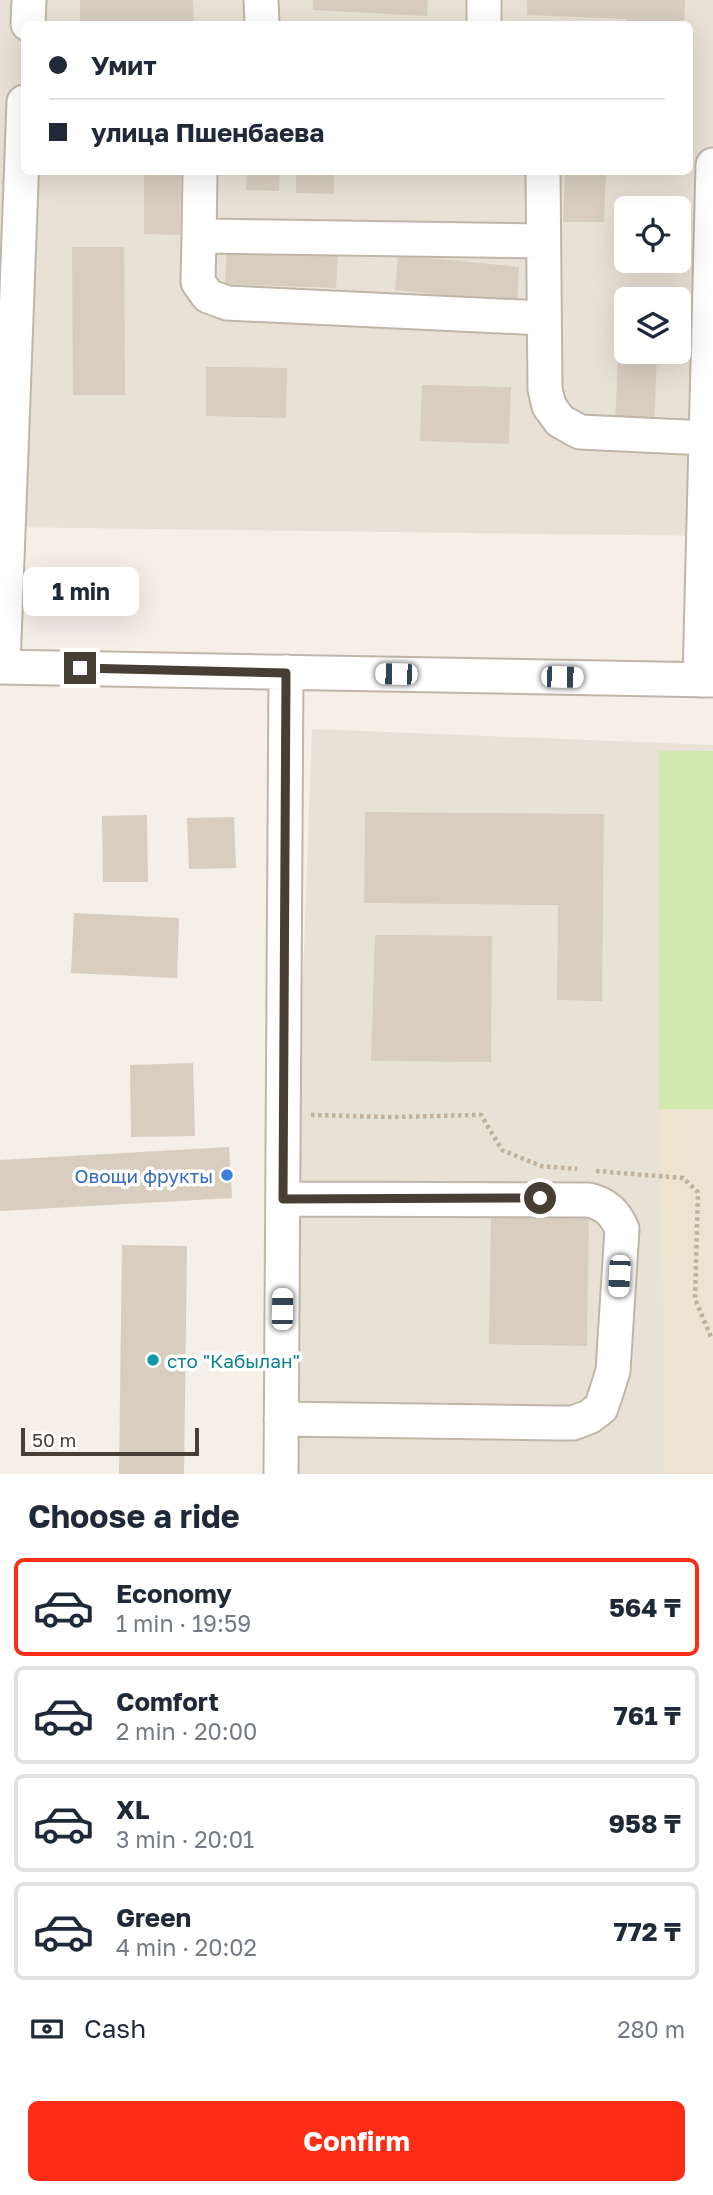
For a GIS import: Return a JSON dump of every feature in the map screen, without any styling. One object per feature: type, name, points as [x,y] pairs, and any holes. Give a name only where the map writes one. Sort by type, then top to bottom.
[{"type":"street","points":[[28,21],[29,0]]},
{"type":"street","points":[[261,0],[262,21]]},
{"type":"street","points":[[484,0],[484,21]]},
{"type":"street","points":[[21,158],[6,434],[2,667],[706,680],[713,165]]},
{"type":"street","points":[[200,175],[198,282],[208,296],[227,303],[543,318]]},
{"type":"street","points":[[542,175],[545,389],[549,406],[560,421],[580,432],[709,427]]},
{"type":"street","points":[[199,236],[543,241]]},
{"type":"street","points":[[281,1474],[286,673]]},
{"type":"street","points":[[281,1419],[573,1423],[589,1417],[601,1408],[613,1371],[622,1228],[611,1211],[601,1203],[589,1200],[283,1199]]},
{"type":"shaded area","points":[[0,0],[713,0],[713,536],[0,527]]},
{"type":"shaded area","points":[[312,729],[713,745],[713,1474],[285,1474]]},
{"type":"shaded area","points":[[659,751],[713,752],[713,1474],[663,1474]]},
{"type":"green space","points":[[659,751],[713,751],[713,1109],[659,1109]]},
{"type":"building","points":[[80,0],[193,0],[194,21],[80,21]]},
{"type":"building","points":[[313,0],[428,0],[427,16],[313,10]]},
{"type":"building","points":[[527,0],[685,0],[684,21],[627,21],[527,15]]},
{"type":"building","points":[[144,175],[181,175],[180,235],[144,234]]},
{"type":"building","points":[[247,175],[280,175],[279,191],[246,190]]},
{"type":"building","points":[[296,175],[334,175],[334,194],[296,193]]},
{"type":"building","points":[[565,175],[606,175],[604,222],[563,222]]},
{"type":"building","points":[[72,247],[124,247],[125,395],[73,395]]},
{"type":"building","points":[[227,248],[338,252],[336,288],[225,284]]},
{"type":"building","points":[[398,255],[519,267],[517,303],[395,290]]},
{"type":"building","points":[[618,364],[657,364],[654,426],[615,425]]},
{"type":"building","points":[[206,367],[287,368],[286,418],[206,416]]},
{"type":"building","points":[[422,385],[511,387],[509,444],[420,441]]},
{"type":"building","points":[[365,812],[604,814],[602,1001],[557,1000],[558,905],[364,903]]},
{"type":"building","points":[[147,815],[148,882],[103,882],[102,816]]},
{"type":"building","points":[[234,817],[236,868],[189,869],[187,818]]},
{"type":"building","points":[[74,913],[179,918],[177,978],[71,973]]},
{"type":"building","points":[[375,935],[492,936],[491,1062],[371,1061]]},
{"type":"building","points":[[193,1063],[195,1136],[131,1137],[130,1065]]},
{"type":"building","points":[[229,1147],[232,1198],[0,1211],[0,1160]]},
{"type":"building","points":[[491,1209],[589,1210],[587,1346],[489,1344]]},
{"type":"building","name":"сто \"Кабылан\"","points":[[122,1245],[187,1246],[184,1474],[119,1474]]},
{"type":"place","name":"Овощи фрукты","points":[[227,1175]]},
{"type":"place","name":"сто \"Кабылан\"","points":[[153,1360]]},
{"type":"route","points":[[80,668],[286,673],[283,1199],[540,1198]]}]
